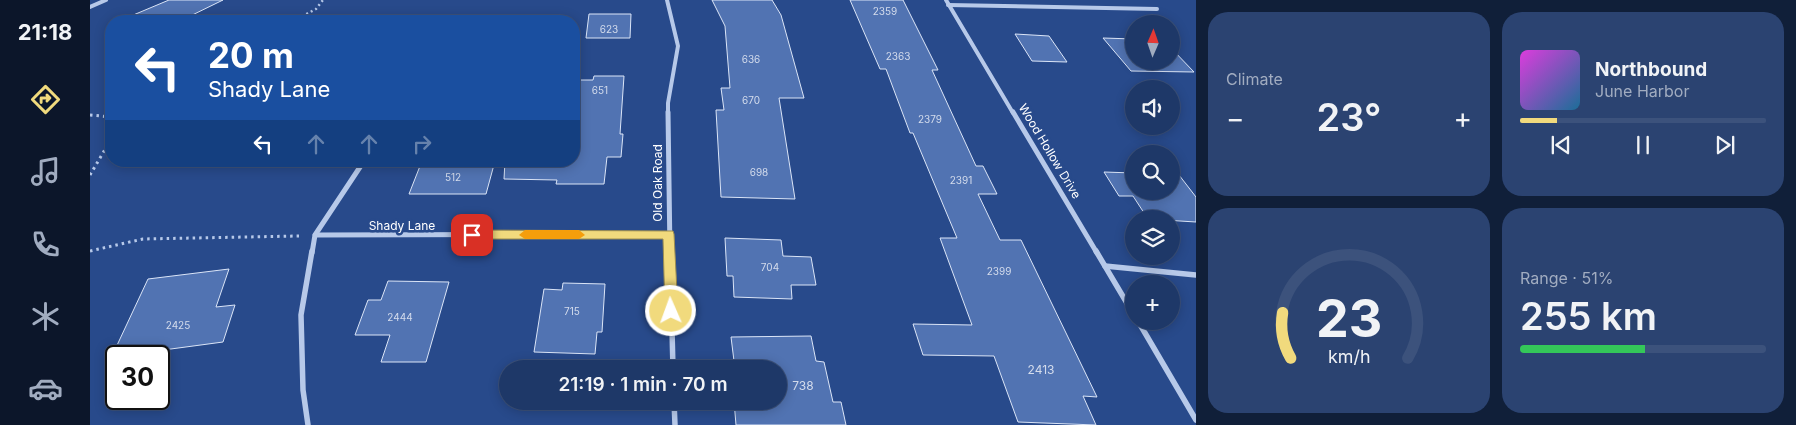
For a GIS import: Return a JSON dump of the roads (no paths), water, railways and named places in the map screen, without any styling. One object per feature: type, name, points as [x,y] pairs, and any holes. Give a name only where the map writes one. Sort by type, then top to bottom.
[{"type":"street","points":[[90,7],[106,0]]},
{"type":"street","name":"Old Oak Road","points":[[667,0],[678,46],[668,103],[673,360]]},
{"type":"street","points":[[947,2],[1157,9]]},
{"type":"street","name":"Wood Hollow Drive","points":[[947,2],[1125,299]]},
{"type":"street","points":[[308,425],[303,390],[301,315],[315,235],[360,167]]},
{"type":"street","name":"Shady Lane","points":[[315,235],[669,234]]},
{"type":"street","points":[[1105,266],[1196,275]]},
{"type":"street","points":[[1143,330],[1196,420]]},
{"type":"street","points":[[674,410],[675,425]]}]
